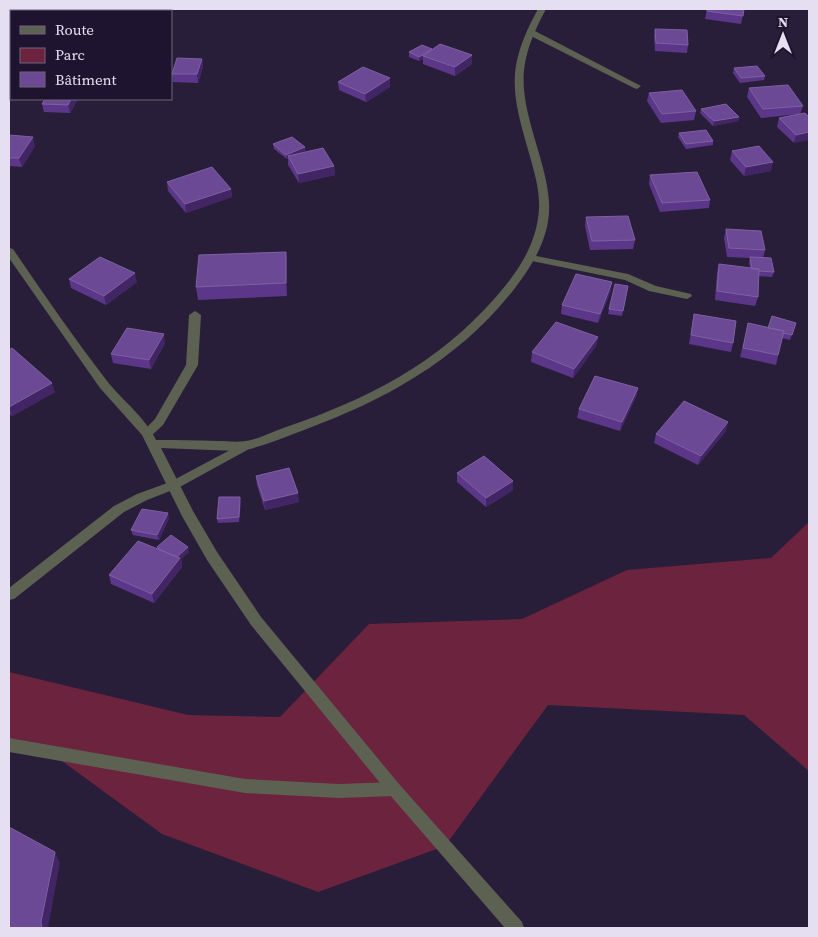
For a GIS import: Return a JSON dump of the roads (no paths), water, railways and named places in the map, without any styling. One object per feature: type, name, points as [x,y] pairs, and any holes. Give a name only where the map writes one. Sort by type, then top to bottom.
[{"type":"street","points":[[9,595],[119,509],[142,497],[174,485],[244,446],[362,403],[392,388],[420,372],[476,326],[522,272],[531,258],[540,237],[544,211],[542,187],[519,99],[518,77],[520,58],[530,32],[542,9]]},
{"type":"street","points":[[530,32],[637,86]]},
{"type":"street","points":[[9,251],[66,334],[104,385],[150,438],[187,514],[212,556],[256,621],[394,789],[516,928]]},
{"type":"street","points":[[531,258],[628,277],[653,289],[687,296]]},
{"type":"street","points":[[150,438],[192,365],[195,315]]},
{"type":"street","points":[[150,438],[244,446]]},
{"type":"street","points":[[9,745],[245,786],[340,791],[394,789]]}]
